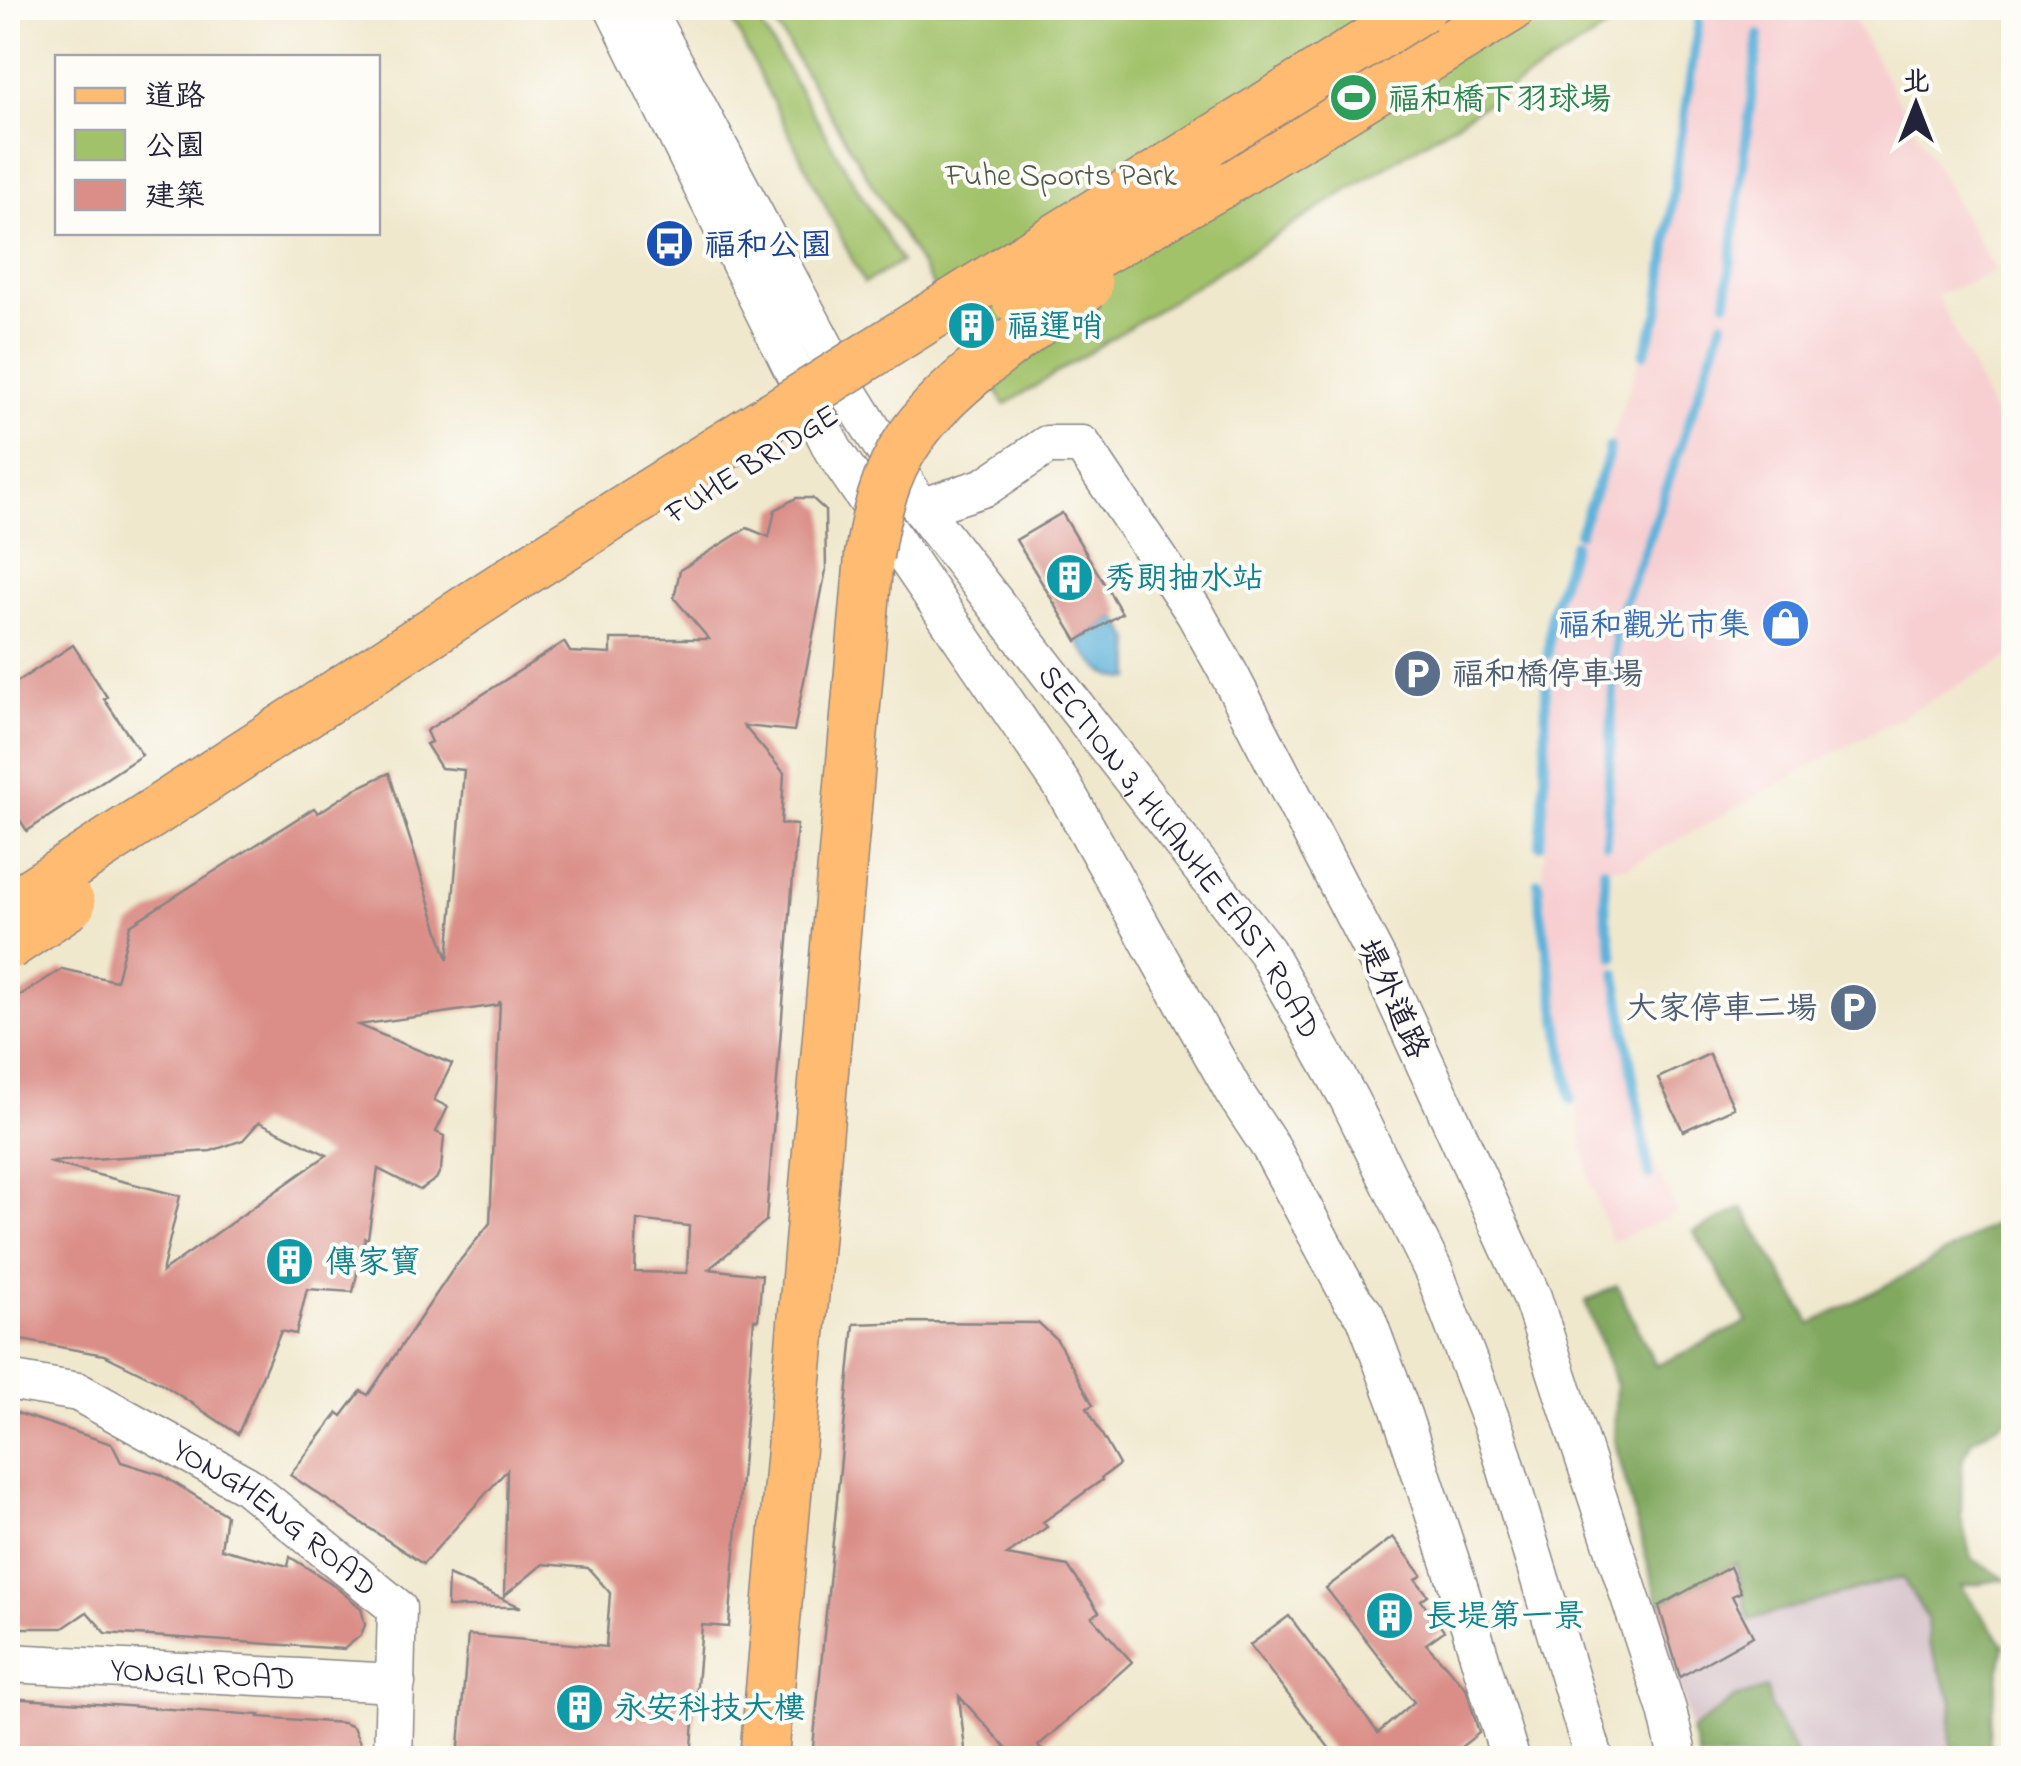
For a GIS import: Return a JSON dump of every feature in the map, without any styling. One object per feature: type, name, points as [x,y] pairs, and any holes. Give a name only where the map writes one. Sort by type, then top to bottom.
[{"type":"main road","name":"FUHE BRIDGE","points":[[8,907],[546,558],[1422,8]]},
{"type":"main road","name":"FUHE BRIDGE","points":[[8,946],[572,576],[1004,306],[1218,186],[1511,8]]},
{"type":"main road","points":[[764,1758],[869,556],[878,505],[910,438],[956,387],[1218,186]]},
{"type":"street","name":"SECTION 3, HUANHE EAST ROAD","points":[[614,8],[833,450],[1062,784],[1234,1092],[1271,1148],[1351,1298],[1365,1316],[1456,1579],[1510,1758]]},
{"type":"street","name":"SECTION 3, HUANHE EAST ROAD","points":[[645,8],[846,388],[921,508],[1266,950],[1349,1099],[1434,1272],[1497,1436],[1594,1758]]},
{"type":"street","name":"堤外道路","points":[[921,508],[986,486],[1047,445],[1082,445],[1195,614],[1380,965],[1532,1297],[1666,1710],[1678,1758]]},
{"type":"street","name":"YONGHENG ROAD","points":[[8,1380],[78,1392],[246,1484],[398,1608],[392,1758]]},
{"type":"street","name":"YONGLI ROAD","points":[[8,1663],[396,1683]]},
{"type":"shaded area","name":"福和觀光市集","points":[[1699,8],[1847,8],[1995,272],[1937,295],[2013,454],[2013,655],[1628,867],[1604,867],[1606,919],[1656,1167],[1677,1213],[1612,1242],[1590,1182],[1541,912],[1557,593],[1660,300]]},
{"type":"shaded area","points":[[1737,1563],[1750,1620],[1903,1577],[1927,1618],[1929,1644],[1952,1701],[1950,1742],[1960,1758],[1797,1758],[1770,1706],[1767,1689],[1735,1698],[1691,1731],[1659,1606]]},
{"type":"green space","points":[[726,8],[751,8],[901,262],[864,283]]},
{"type":"green space","name":"Fuhe Sports Park","points":[[766,8],[1639,8],[1005,405]]},
{"type":"green space","points":[[1743,1208],[1811,1324],[2013,1213],[2013,1415],[1971,1441],[1962,1463],[1961,1517],[1971,1558],[2006,1579],[1961,1586],[2004,1645],[1991,1717],[1989,1758],[1960,1758],[1950,1742],[1952,1701],[1929,1644],[1927,1618],[1902,1577],[1749,1620],[1736,1563],[1659,1606],[1614,1439],[1616,1385],[1585,1301],[1617,1286],[1656,1366],[1748,1322],[1694,1232]]},
{"type":"green space","points":[[1767,1688],[1770,1706],[1797,1758],[1699,1758],[1691,1731],[1735,1698]]},
{"type":"water","points":[[1117,617],[1131,641],[1132,679],[1105,673],[1077,641]]},
{"type":"building","points":[[984,315],[990,324],[965,343],[958,332]]},
{"type":"building","points":[[796,498],[812,498],[825,510],[826,570],[794,731],[744,726],[784,773],[781,824],[797,825],[766,1221],[709,1269],[762,1275],[758,1320],[754,1319],[729,1627],[702,1625],[691,1758],[458,1758],[468,1635],[606,1647],[610,1593],[588,1568],[543,1564],[504,1596],[507,1470],[423,1564],[290,1475],[338,1413],[342,1416],[361,1391],[368,1395],[454,1268],[490,1223],[500,1001],[498,1005],[358,1025],[452,1064],[434,1100],[448,1107],[436,1132],[444,1136],[441,1169],[436,1179],[420,1190],[378,1169],[368,1238],[353,1292],[307,1289],[296,1334],[281,1331],[238,1434],[161,1383],[104,1355],[8,1339],[8,1003],[62,969],[116,981],[130,925],[314,808],[318,813],[389,773],[448,960],[464,770],[441,768],[426,744],[431,742],[426,731],[564,642],[570,652],[611,654],[611,639],[709,639],[674,598],[680,570],[747,528],[769,537],[775,510]],"holes":[[[259,1122],[327,1155],[162,1272],[180,1196],[48,1162],[211,1151],[243,1140]],[[637,1220],[689,1226],[687,1273],[635,1272]]]},
{"type":"building","name":"秀朗抽水站","points":[[1062,513],[1122,613],[1077,641],[1016,540]]},
{"type":"building","points":[[73,645],[142,755],[27,831],[8,801],[8,688]]},
{"type":"building","points":[[1709,1054],[1734,1108],[1683,1131],[1658,1078]]},
{"type":"building","points":[[1039,1323],[1057,1340],[1079,1379],[1093,1405],[1087,1408],[1119,1465],[1043,1522],[1047,1527],[1007,1555],[1068,1566],[1099,1612],[1092,1617],[1132,1662],[1038,1746],[1049,1758],[1015,1758],[959,1696],[966,1758],[812,1758],[854,1324]]},
{"type":"building","points":[[8,1410],[112,1444],[121,1462],[160,1474],[226,1515],[221,1549],[288,1566],[290,1557],[361,1608],[365,1625],[361,1635],[344,1649],[106,1633],[87,1612],[63,1628],[8,1625]]},
{"type":"building","points":[[1393,1537],[1422,1575],[1416,1580],[1428,1595],[1421,1600],[1444,1631],[1426,1644],[1466,1688],[1479,1733],[1447,1758],[1337,1758],[1250,1645],[1289,1616],[1378,1733],[1414,1702],[1326,1588]]},
{"type":"building","points":[[1730,1567],[1741,1592],[1732,1596],[1753,1636],[1680,1677],[1659,1606]]},
{"type":"building","points":[[448,1575],[521,1607],[447,1607]]},
{"type":"building","points":[[8,1698],[343,1723],[353,1727],[361,1758],[8,1758]]},
{"type":"waterway","points":[[1644,354],[1659,312],[1699,20]]},
{"type":"waterway","points":[[1726,302],[1759,35]]},
{"type":"waterway","points":[[1606,843],[1616,624],[1723,322]]},
{"type":"waterway","points":[[1579,533],[1609,447]]},
{"type":"waterway","points":[[1548,655],[1551,612],[1574,544]]},
{"type":"waterway","points":[[1540,845],[1546,687]]},
{"type":"waterway","points":[[1604,869],[1606,919],[1614,957]]},
{"type":"waterway","points":[[1538,882],[1571,1100]]},
{"type":"waterway","points":[[1616,973],[1649,1175]]},
{"type":"place","name":"福和橋下羽球場","points":[[1353,98]]},
{"type":"place","name":"福和公園","points":[[669,244]]},
{"type":"place","name":"福運哨","points":[[972,325]]},
{"type":"place","name":"秀朗抽水站","points":[[1069,577]]},
{"type":"place","name":"福和觀光市集","points":[[1785,624]]},
{"type":"place","name":"福和橋停車場","points":[[1417,673]]},
{"type":"place","name":"大家停車二場","points":[[1853,1007]]},
{"type":"place","name":"傳家寶","points":[[290,1261]]},
{"type":"place","name":"長堤第一景","points":[[1390,1615]]},
{"type":"place","name":"永安科技大樓","points":[[579,1707]]}]
